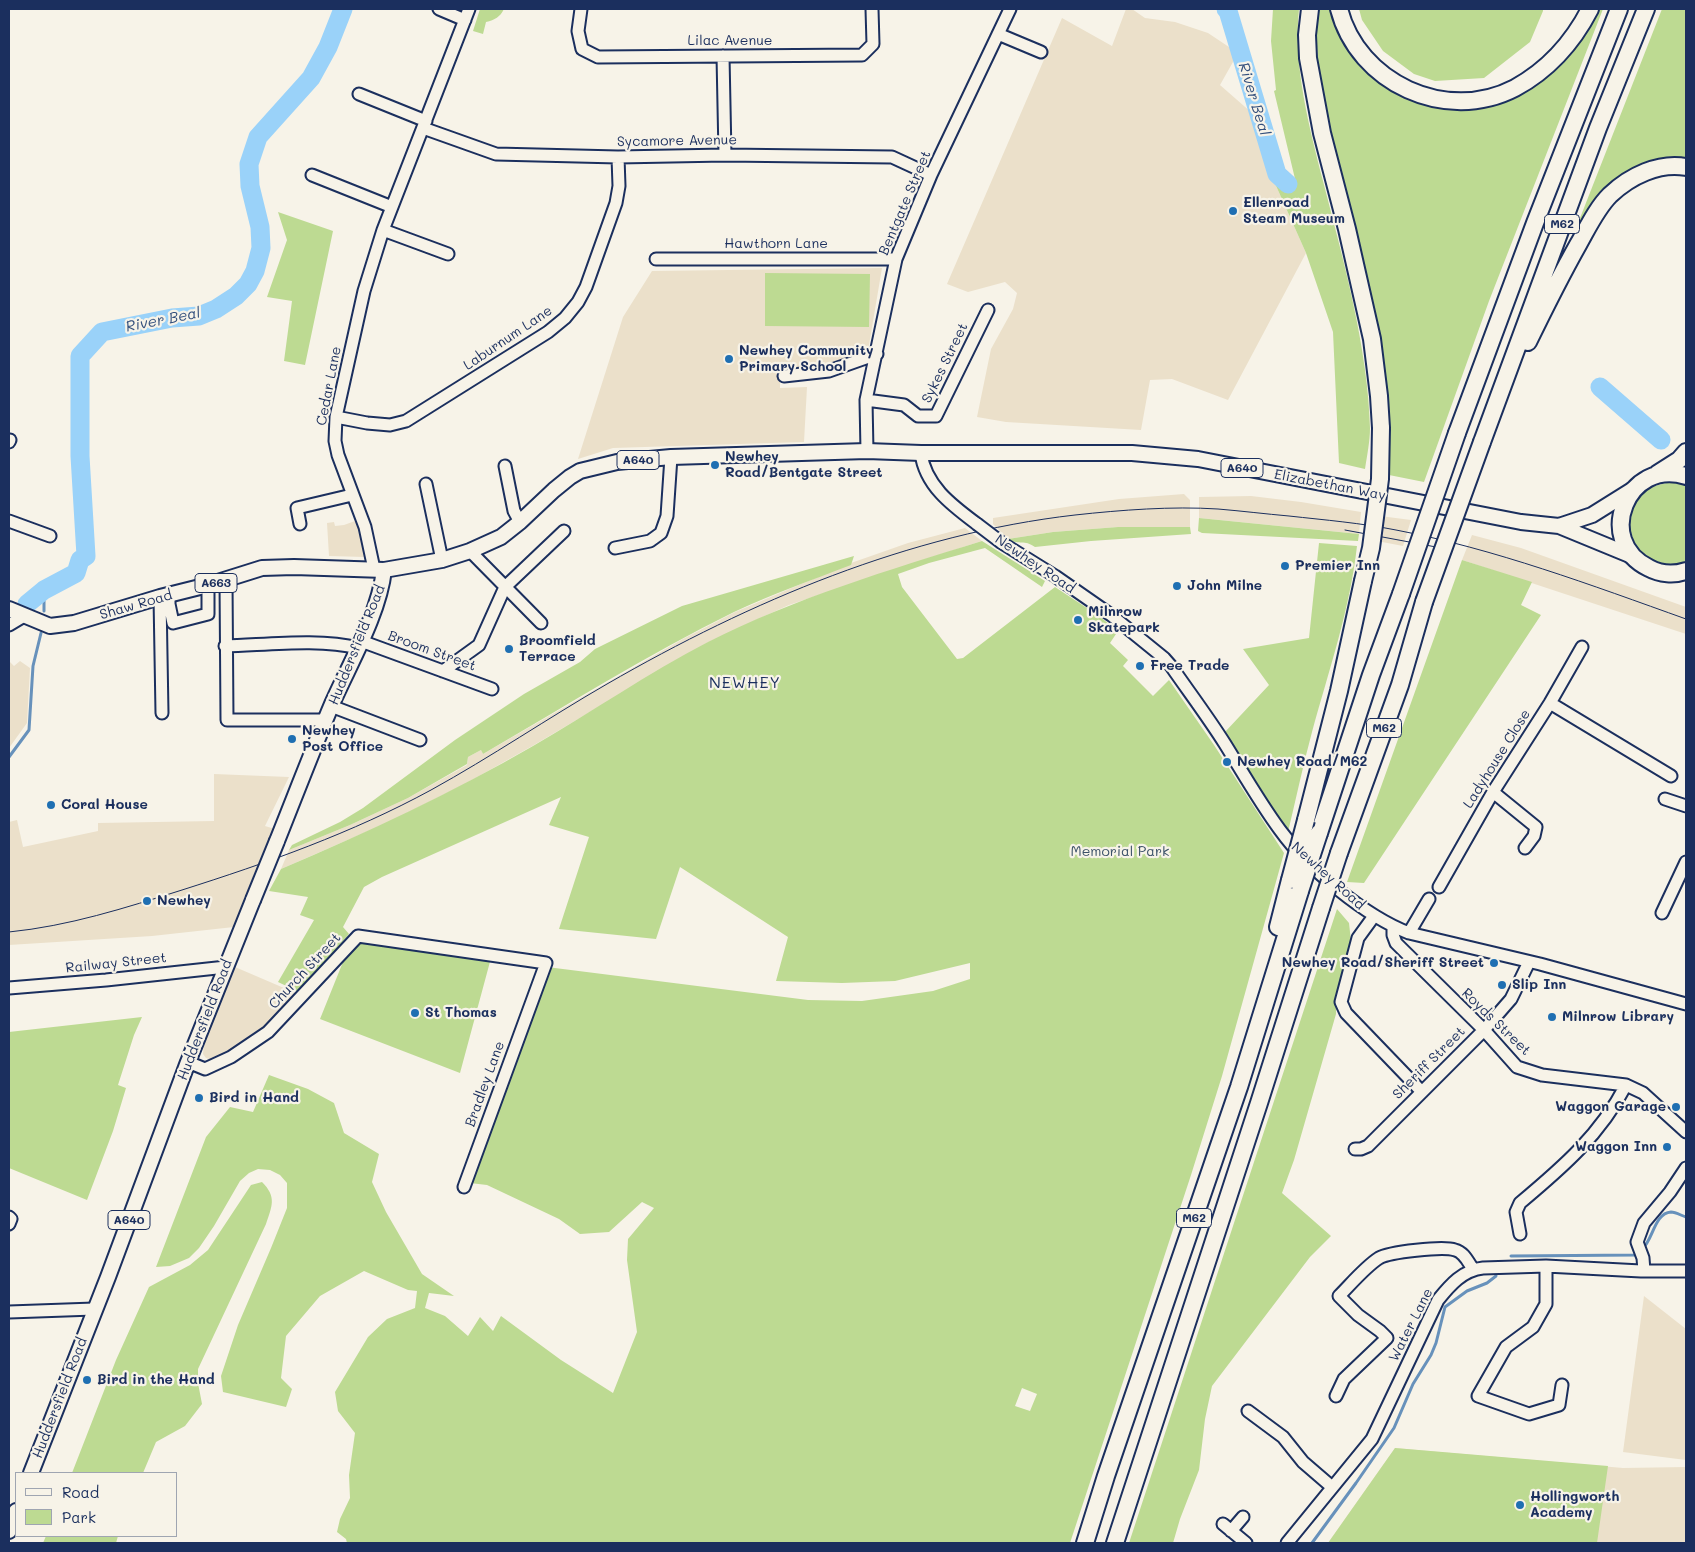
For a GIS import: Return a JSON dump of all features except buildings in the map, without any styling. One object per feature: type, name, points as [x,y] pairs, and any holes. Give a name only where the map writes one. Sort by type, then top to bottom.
[{"type":"highway","name":"M62","points":[[1085,1543],[1106,1476],[1239,1087],[1295,885],[1306,820],[1337,700],[1371,548],[1380,478],[1381,428],[1379,396],[1372,339],[1347,229],[1322,133],[1308,58],[1307,35],[1310,9]]},
{"type":"highway","points":[[1339,9],[1347,31],[1357,48],[1369,63],[1383,75],[1396,84],[1426,97],[1457,101],[1484,98],[1514,88],[1545,68],[1564,48],[1590,9]]},
{"type":"highway","name":"M62","points":[[1295,885],[1319,832],[1371,675],[1457,433],[1535,223],[1620,9]]},
{"type":"highway","name":"M62","points":[[1115,1543],[1339,853],[1400,685],[1424,602],[1598,128],[1646,9]]},
{"type":"highway","name":"M62","points":[[1490,418],[1564,269],[1592,218],[1610,196],[1631,180],[1657,167],[1686,167]]},
{"type":"highway","points":[[1656,475],[1679,460],[1686,452]]},
{"type":"highway","points":[[1656,475],[1668,473],[1686,476]]},
{"type":"highway","name":"A640","points":[[1656,475],[1643,481],[1632,490],[1625,502],[1620,516],[1620,530],[1624,544],[1632,556],[1642,565],[1655,571],[1669,574],[1686,571]]},
{"type":"main road","name":"A640","points":[[379,569],[442,560],[501,538],[570,477],[580,472],[617,462],[671,457],[867,450],[921,453]]},
{"type":"main road","name":"Elizabethan Way","points":[[921,453],[1132,453],[1198,459],[1521,522],[1558,526],[1632,556]]},
{"type":"main road","name":"Elizabethan Way","points":[[1558,526],[1592,515],[1632,490]]},
{"type":"main road","name":"Shaw Road","points":[[9,609],[50,626],[74,623],[164,596],[208,586],[262,568],[294,566],[379,569]]},
{"type":"main road","name":"Huddersfield Road","points":[[31,1472],[226,966],[381,590],[379,569]]},
{"type":"main road","points":[[9,1530],[15,1514]]},
{"type":"street","points":[[439,9],[467,14]]},
{"type":"street","name":"Lilac Avenue","points":[[581,9],[578,31],[582,49],[598,57],[862,55],[873,44],[872,9]]},
{"type":"street","name":"Bentgate Street","points":[[867,450],[866,400],[896,259],[931,175],[1010,9]]},
{"type":"street","name":"Cedar Lane","points":[[379,569],[336,448],[336,417],[364,291],[383,230],[467,14]]},
{"type":"street","points":[[998,34],[1041,52]]},
{"type":"street","points":[[723,56],[725,155]]},
{"type":"street","name":"Sycamore Avenue","points":[[359,94],[425,125],[496,154],[618,157],[725,155],[892,157],[931,175]]},
{"type":"street","name":"Laburnum Lane","points":[[336,417],[390,425],[406,421],[548,332],[564,318],[578,302],[586,287],[616,203],[619,186],[618,157]]},
{"type":"street","points":[[312,176],[392,207]]},
{"type":"street","points":[[383,230],[448,254]]},
{"type":"street","name":"Hawthorn Lane","points":[[656,259],[896,259]]},
{"type":"street","name":"Sykes Street","points":[[866,400],[904,405],[918,416],[936,416],[988,310]]},
{"type":"street","points":[[784,376],[830,372],[877,354]]},
{"type":"street","name":"Newhey Road","points":[[921,453],[926,472],[936,488],[952,506],[1111,615],[1164,658],[1218,734],[1280,831],[1299,854],[1342,892],[1374,916],[1393,927],[1409,933],[1530,962],[1686,1004]]},
{"type":"street","points":[[615,548],[650,541],[661,533],[667,516],[671,457]]},
{"type":"street","points":[[505,466],[514,511],[520,522]]},
{"type":"street","points":[[426,484],[442,560]]},
{"type":"street","points":[[300,524],[297,508],[352,495]]},
{"type":"street","points":[[9,521],[50,536]]},
{"type":"street","points":[[443,671],[479,645],[505,587],[564,531]]},
{"type":"street","points":[[470,551],[541,623]]},
{"type":"street","points":[[226,580],[227,720],[326,720]]},
{"type":"street","points":[[164,596],[173,623],[191,619],[208,614],[208,586]]},
{"type":"street","points":[[162,713],[164,596]]},
{"type":"street","points":[[9,625],[24,616]]},
{"type":"street","name":"Broom Street","points":[[225,646],[312,643],[359,644],[492,689]]},
{"type":"street","name":"Ladyhouse Close","points":[[1439,887],[1493,792],[1550,703],[1582,647]]},
{"type":"street","points":[[1550,703],[1671,776]]},
{"type":"street","points":[[332,706],[420,740]]},
{"type":"street","points":[[1493,792],[1536,828],[1534,836],[1525,848]]},
{"type":"street","points":[[1665,799],[1686,806]]},
{"type":"street","points":[[1662,913],[1686,862]]},
{"type":"street","points":[[1409,933],[1429,899]]},
{"type":"street","points":[[1374,916],[1358,938],[1341,1002],[1346,1013],[1422,1092]]},
{"type":"street","name":"Royds Street","points":[[1393,927],[1396,943],[1484,1030],[1518,1067],[1542,1075],[1626,1085],[1643,1093],[1686,1132]]},
{"type":"street","name":"Church Street","points":[[188,1062],[205,1069],[232,1057],[268,1032],[358,936],[546,963]]},
{"type":"street","name":"Sheriff Street","points":[[1355,1148],[1361,1149],[1368,1146],[1484,1030],[1511,999],[1530,962]]},
{"type":"street","name":"Bradley Lane","points":[[464,1187],[546,963]]},
{"type":"street","name":"Railway Street","points":[[9,988],[106,980],[226,966]]},
{"type":"street","points":[[1520,1234],[1516,1212],[1520,1203],[1583,1147],[1616,1104],[1626,1085]]},
{"type":"street","points":[[1644,1271],[1643,1258],[1637,1242],[1644,1223],[1670,1192],[1686,1168]]},
{"type":"street","points":[[9,1217],[11,1219],[9,1224]]},
{"type":"street","points":[[1336,1396],[1344,1379],[1386,1338],[1380,1331],[1358,1316],[1339,1296],[1377,1259],[1387,1254],[1442,1248],[1456,1250],[1464,1255],[1472,1269],[1546,1266],[1686,1271]]},
{"type":"street","points":[[1546,1266],[1546,1304],[1533,1327],[1506,1347],[1475,1402],[1529,1414],[1563,1409],[1562,1385]]},
{"type":"street","name":"Water Lane","points":[[1287,1543],[1372,1439],[1438,1300],[1451,1284],[1472,1269]]},
{"type":"street","points":[[9,1312],[94,1309]]},
{"type":"street","points":[[1248,1411],[1283,1437],[1303,1462],[1332,1487]]},
{"type":"street","points":[[1243,1517],[1227,1527],[1246,1543]]},
{"type":"shaded area","points":[[1126,9],[1132,9],[1145,18],[1175,22],[1208,33],[1238,53],[1220,85],[1252,113],[1273,179],[1306,253],[1228,400],[1172,379],[1150,380],[1141,430],[1006,422],[977,417],[991,349],[1013,309],[1017,293],[1005,282],[968,292],[947,284],[1062,18],[1112,46]]},
{"type":"shaded area","name":"Newhey Community Primary School","points":[[882,268],[868,351],[829,366],[780,370],[780,388],[807,387],[804,442],[613,448],[578,459],[623,317],[652,271]]},
{"type":"shaded area","points":[[1184,494],[1190,500],[1190,527],[1118,527],[1053,532],[1008,539],[993,524],[993,518],[1119,499]]},
{"type":"shaded area","points":[[1251,496],[1361,512],[1359,534],[1199,518],[1199,497]]},
{"type":"shaded area","points":[[1380,516],[1411,520],[1403,546],[1377,541]]},
{"type":"shaded area","points":[[355,521],[365,544],[365,557],[329,556],[327,523],[334,522],[335,526]]},
{"type":"shaded area","points":[[965,528],[982,541],[789,605],[756,620],[707,643],[463,785],[389,822],[281,869],[289,850],[350,825],[408,798],[467,765],[468,757],[481,750],[483,754],[681,640],[735,612],[851,563],[908,543]]},
{"type":"shaded area","points":[[1472,535],[1521,548],[1686,607],[1686,634],[1462,560]]},
{"type":"shaded area","points":[[9,661],[14,666],[20,661],[30,668],[27,723],[9,748]]},
{"type":"shaded area","points":[[214,774],[289,777],[265,826],[275,829],[234,927],[152,936],[9,945],[9,822],[17,820],[23,847],[98,831],[98,823],[214,821]]},
{"type":"shaded area","points":[[235,967],[298,994],[264,1030],[230,1054],[212,1060],[206,1058],[203,1054],[204,1043]]},
{"type":"shaded area","points":[[1644,1296],[1686,1329],[1686,1460],[1623,1452]]},
{"type":"shaded area","name":"Hollingworth Academy","points":[[1395,1448],[1623,1468],[1686,1467],[1686,1543],[1328,1543]]},
{"type":"green space","points":[[480,9],[504,9],[497,18],[486,22],[483,34],[473,31]]},
{"type":"green space","points":[[1273,9],[1299,9],[1298,52],[1304,96],[1312,139],[1339,241],[1360,335],[1365,367],[1370,428],[1365,469],[1339,463],[1333,332],[1306,253],[1273,179],[1285,189],[1296,183],[1274,91],[1276,90],[1271,41]]},
{"type":"green space","points":[[1319,9],[1334,9],[1336,15],[1409,96],[1505,97],[1594,9],[1603,9],[1489,301],[1424,482],[1384,474],[1359,243],[1326,118],[1319,75],[1316,32]]},
{"type":"green space","points":[[1359,9],[1543,9],[1543,11],[1530,42],[1484,78],[1435,81],[1414,74],[1383,51],[1362,20]]},
{"type":"green space","points":[[1662,9],[1686,9],[1686,161],[1628,175],[1562,264]]},
{"type":"green space","points":[[278,212],[333,231],[305,365],[284,361],[292,301],[267,297],[287,240]]},
{"type":"green space","points":[[765,273],[870,274],[869,327],[765,326]]},
{"type":"green space","points":[[1671,482],[1686,485],[1686,562],[1666,564],[1649,558],[1640,551],[1634,541],[1630,520],[1632,509],[1637,499],[1655,486]]},
{"type":"green space","points":[[1199,518],[1359,534],[1358,541],[1202,533],[1198,531]]},
{"type":"green space","points":[[1118,527],[1190,527],[1191,534],[1035,547],[1028,543],[1008,539],[1053,532]]},
{"type":"green space","name":"Memorial Park","points":[[982,541],[1045,581],[1042,587],[985,548],[929,563],[898,574],[902,587],[957,659],[963,658],[1055,587],[1118,631],[1110,643],[1128,660],[1123,666],[1153,696],[1169,680],[1284,853],[1222,1076],[1070,1543],[347,1543],[346,1539],[337,1532],[340,1519],[350,1498],[349,1475],[355,1433],[338,1411],[335,1392],[368,1337],[387,1319],[415,1308],[417,1291],[408,1290],[364,1271],[320,1296],[286,1336],[281,1378],[292,1389],[286,1407],[223,1392],[221,1376],[238,1325],[287,1208],[287,1183],[280,1175],[270,1170],[258,1169],[249,1173],[240,1181],[199,1248],[189,1258],[170,1266],[156,1267],[206,1137],[230,1107],[253,1112],[269,1075],[308,1089],[334,1103],[344,1133],[379,1154],[372,1182],[386,1212],[422,1274],[454,1296],[429,1293],[425,1308],[445,1316],[468,1336],[480,1317],[493,1331],[501,1316],[561,1360],[613,1393],[637,1332],[627,1260],[628,1239],[654,1208],[642,1202],[609,1232],[580,1234],[559,1219],[487,1185],[470,1183],[547,967],[808,1000],[862,1001],[933,991],[970,979],[970,963],[895,981],[842,983],[776,981],[788,937],[680,867],[656,939],[559,929],[589,837],[549,825],[561,797],[382,877],[364,887],[343,927],[349,934],[299,992],[278,982],[314,920],[300,915],[308,897],[269,891],[281,869],[346,841],[472,780],[533,746],[686,654],[741,626],[808,598]],"holes":[[[1022,1388],[1037,1394],[1030,1411],[1015,1406]]]},
{"type":"green space","points":[[1319,543],[1357,546],[1344,616],[1309,744],[1288,832],[1225,732],[1269,685],[1243,649],[1309,638]]},
{"type":"green space","points":[[854,556],[851,565],[748,605],[670,645],[483,754],[481,750],[468,757],[467,764],[408,798],[350,825],[289,850],[292,845],[340,822],[363,808],[455,740],[524,694],[580,662],[595,649],[682,606]]},
{"type":"green space","points":[[1462,560],[1532,582],[1521,605],[1541,615],[1364,883],[1347,882]]},
{"type":"green space","points":[[1337,909],[1349,923],[1351,941],[1336,1006],[1336,1014],[1294,1160],[1282,1193],[1331,1236],[1310,1257],[1212,1386],[1205,1419],[1199,1470],[1173,1543],[1129,1543]]},
{"type":"green space","points":[[361,938],[491,958],[460,1073],[320,1019],[347,952]]},
{"type":"green space","points":[[142,1017],[134,1035],[118,1085],[126,1088],[113,1131],[87,1200],[9,1168],[9,1032]]},
{"type":"green space","points":[[262,1182],[267,1187],[272,1202],[270,1212],[198,1369],[198,1383],[202,1404],[185,1426],[156,1442],[143,1472],[72,1472],[116,1360],[149,1287],[190,1265],[208,1250],[251,1185]]},
{"type":"green space","name":"Hollingworth Academy","points":[[1395,1448],[1608,1466],[1597,1543],[1328,1543]]},
{"type":"green space","points":[[46,1537],[118,1537],[116,1543],[43,1543]]},
{"type":"waterway","name":"River Beal","points":[[27,604],[44,590],[76,573],[80,560],[86,556],[80,456],[80,356],[102,332],[172,318],[199,316],[216,309],[236,296],[248,284],[255,271],[261,248],[260,227],[250,186],[249,164],[258,137],[311,78],[328,47],[343,9]]},
{"type":"waterway","name":"River Beal","points":[[1226,9],[1277,174],[1288,184]]},
{"type":"waterway","name":"River Beal","points":[[1600,387],[1661,440]]},
{"type":"waterway","points":[[44,590],[44,611]]},
{"type":"waterway","points":[[9,757],[29,730],[33,666],[41,633]]},
{"type":"waterway","points":[[1642,1249],[1649,1240],[1657,1222],[1665,1214],[1673,1212],[1686,1217]]},
{"type":"waterway","points":[[1511,1256],[1636,1255],[1637,1253]]},
{"type":"waterway","points":[[1312,1543],[1394,1428],[1413,1384],[1431,1355],[1445,1307],[1467,1291],[1487,1283],[1496,1276]]},
{"type":"tram line","points":[[9,932],[75,921],[139,903],[246,869],[309,846],[371,820],[431,790],[607,684],[718,625],[775,599],[892,555],[952,538],[1013,524],[1092,513],[1146,509],[1201,508],[1370,525],[1470,547],[1579,581],[1686,619]]},
{"type":"tram line","points":[[1345,530],[1436,547]]},
{"type":"place","name":"Ellenroad Steam Museum","points":[[1233,211]]},
{"type":"place","name":"Newhey Community Primary School","points":[[729,359]]},
{"type":"place","name":"Newhey Road/Bentgate Street","points":[[715,465]]},
{"type":"place","name":"Premier Inn","points":[[1285,566]]},
{"type":"place","name":"John Milne","points":[[1177,586]]},
{"type":"place","name":"Milnrow Skatepark","points":[[1078,620]]},
{"type":"place","name":"Broomfield Terrace","points":[[509,649]]},
{"type":"place","name":"Free Trade","points":[[1140,666]]},
{"type":"place","name":"Newhey Post Office","points":[[292,739]]},
{"type":"place","name":"Newhey Road/M62","points":[[1227,762]]},
{"type":"place","name":"Coral House","points":[[51,805]]},
{"type":"place","name":"Newhey","points":[[147,901]]},
{"type":"place","name":"Newhey Road/Sheriff Street","points":[[1494,963]]},
{"type":"place","name":"Slip Inn","points":[[1502,985]]},
{"type":"place","name":"St Thomas","points":[[415,1013]]},
{"type":"place","name":"Milnrow Library","points":[[1552,1017]]},
{"type":"place","name":"Bird in Hand","points":[[199,1098]]},
{"type":"place","name":"Waggon Garage","points":[[1676,1107]]},
{"type":"place","name":"Waggon Inn","points":[[1667,1147]]},
{"type":"place","name":"Bird in the Hand","points":[[87,1380]]},
{"type":"place","name":"Hollingworth Academy","points":[[1520,1505]]},
{"type":"district","name":"NEWHEY","points":[[745,683]]}]
